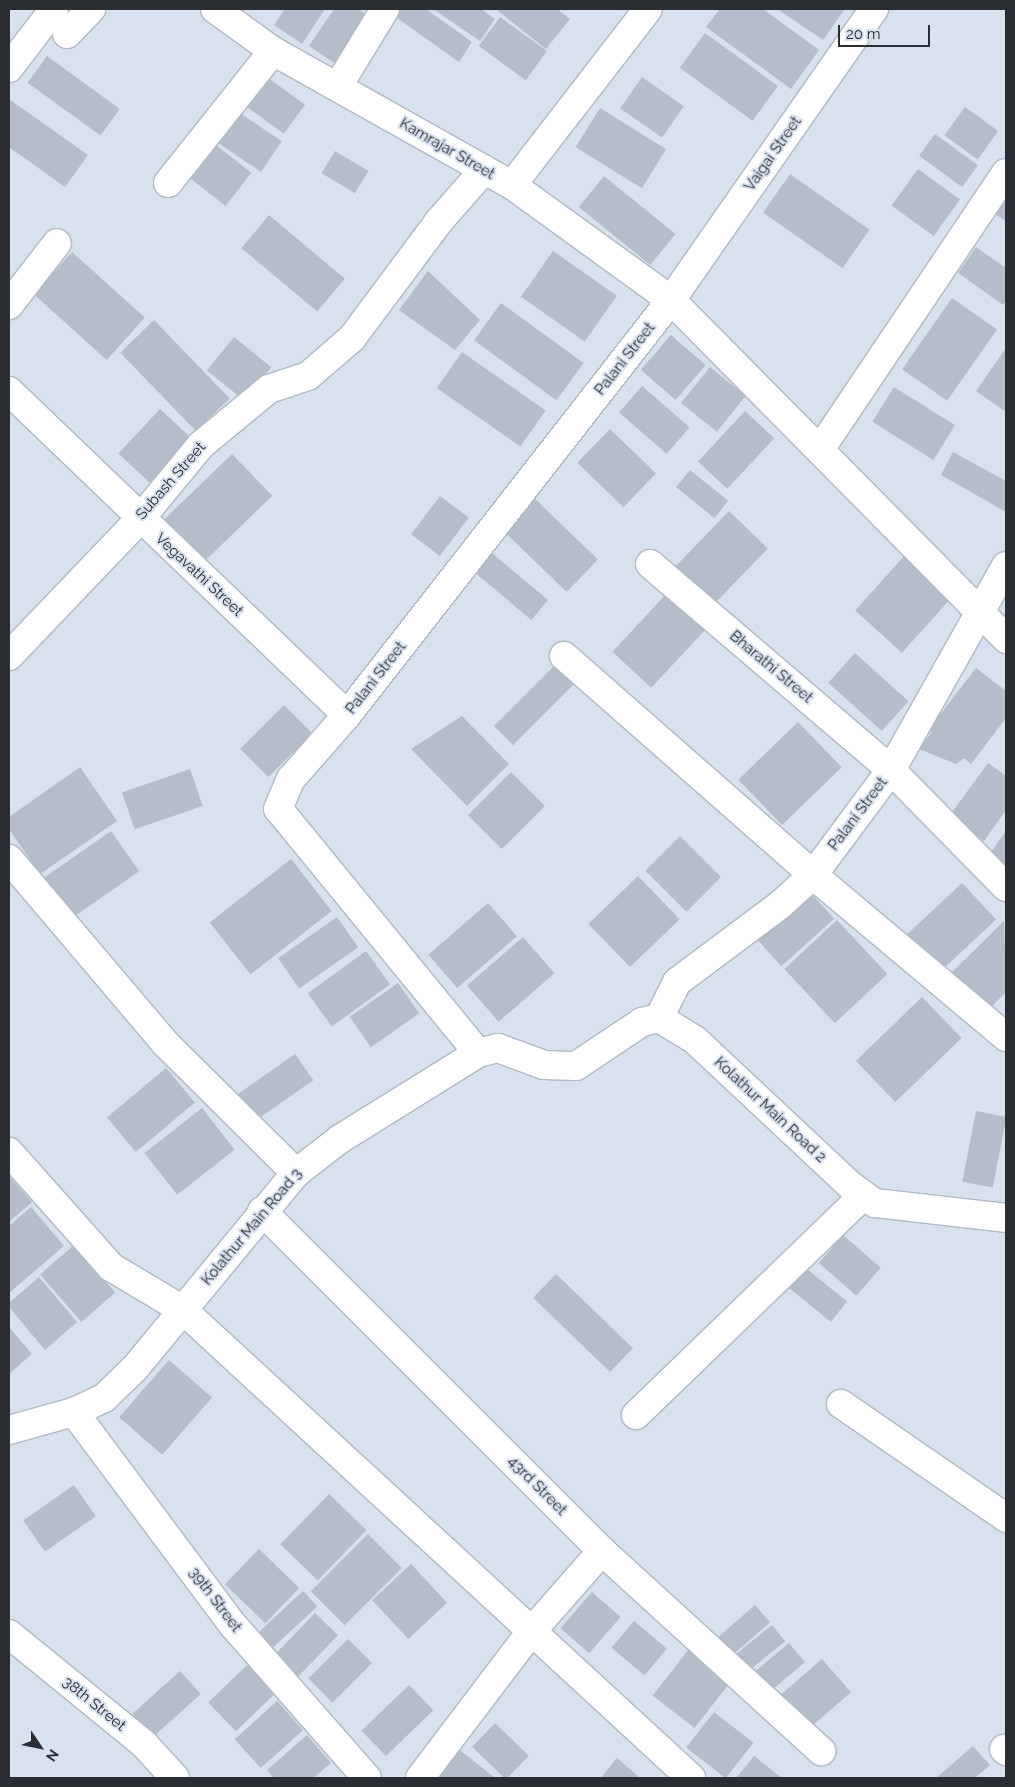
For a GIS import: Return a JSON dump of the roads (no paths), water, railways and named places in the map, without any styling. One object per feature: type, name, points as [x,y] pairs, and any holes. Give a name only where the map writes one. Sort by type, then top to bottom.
[{"type":"street","points":[[9,68],[54,9]]},
{"type":"street","points":[[67,34],[91,9]]},
{"type":"street","name":"Kamrajar Street","points":[[215,9],[273,51],[512,185],[671,300],[821,448],[1006,639]]},
{"type":"street","points":[[338,86],[385,9]]},
{"type":"street","points":[[512,185],[648,9]]},
{"type":"street","name":"Vaigai Street","points":[[671,300],[874,9]]},
{"type":"street","points":[[168,183],[273,51]]},
{"type":"street","name":"Subash Street","points":[[10,656],[140,519],[201,444],[269,389],[308,376],[352,338],[440,220],[484,170]]},
{"type":"street","points":[[821,448],[1006,173]]},
{"type":"street","points":[[9,305],[57,243]]},
{"type":"street","name":"Palani Street","points":[[478,1053],[278,809],[291,780],[347,715],[671,300]]},
{"type":"street","name":"Vegavathi Street","points":[[9,391],[140,519],[347,715]]},
{"type":"street","name":"Bharathi Street","points":[[650,564],[892,770],[1006,887]]},
{"type":"street","name":"Palani Street","points":[[659,1018],[677,982],[780,905],[813,875],[892,770],[1006,566]]},
{"type":"street","points":[[564,656],[813,875],[1006,1037]]},
{"type":"street","points":[[9,859],[165,1043],[296,1173]]},
{"type":"street","name":"Kolathur Main Road 3","points":[[9,1430],[74,1412],[104,1398],[136,1368],[262,1211],[296,1173],[340,1139],[478,1053],[498,1048],[544,1065],[576,1066],[642,1022],[659,1018]]},
{"type":"street","name":"Kolathur Main Road 2","points":[[659,1018],[695,1040],[863,1196],[887,1206],[1006,1218]]},
{"type":"street","points":[[9,1152],[111,1267],[183,1310],[530,1633],[690,1778]]},
{"type":"street","points":[[636,1415],[863,1196]]},
{"type":"street","name":"43rd Street","points":[[262,1211],[602,1551],[821,1751]]},
{"type":"street","points":[[841,1404],[1006,1518]]},
{"type":"street","name":"39th Street","points":[[74,1412],[233,1625],[368,1778]]},
{"type":"street","points":[[420,1778],[530,1633],[602,1551]]},
{"type":"street","name":"38th Street","points":[[9,1634],[144,1744],[175,1778]]}]
